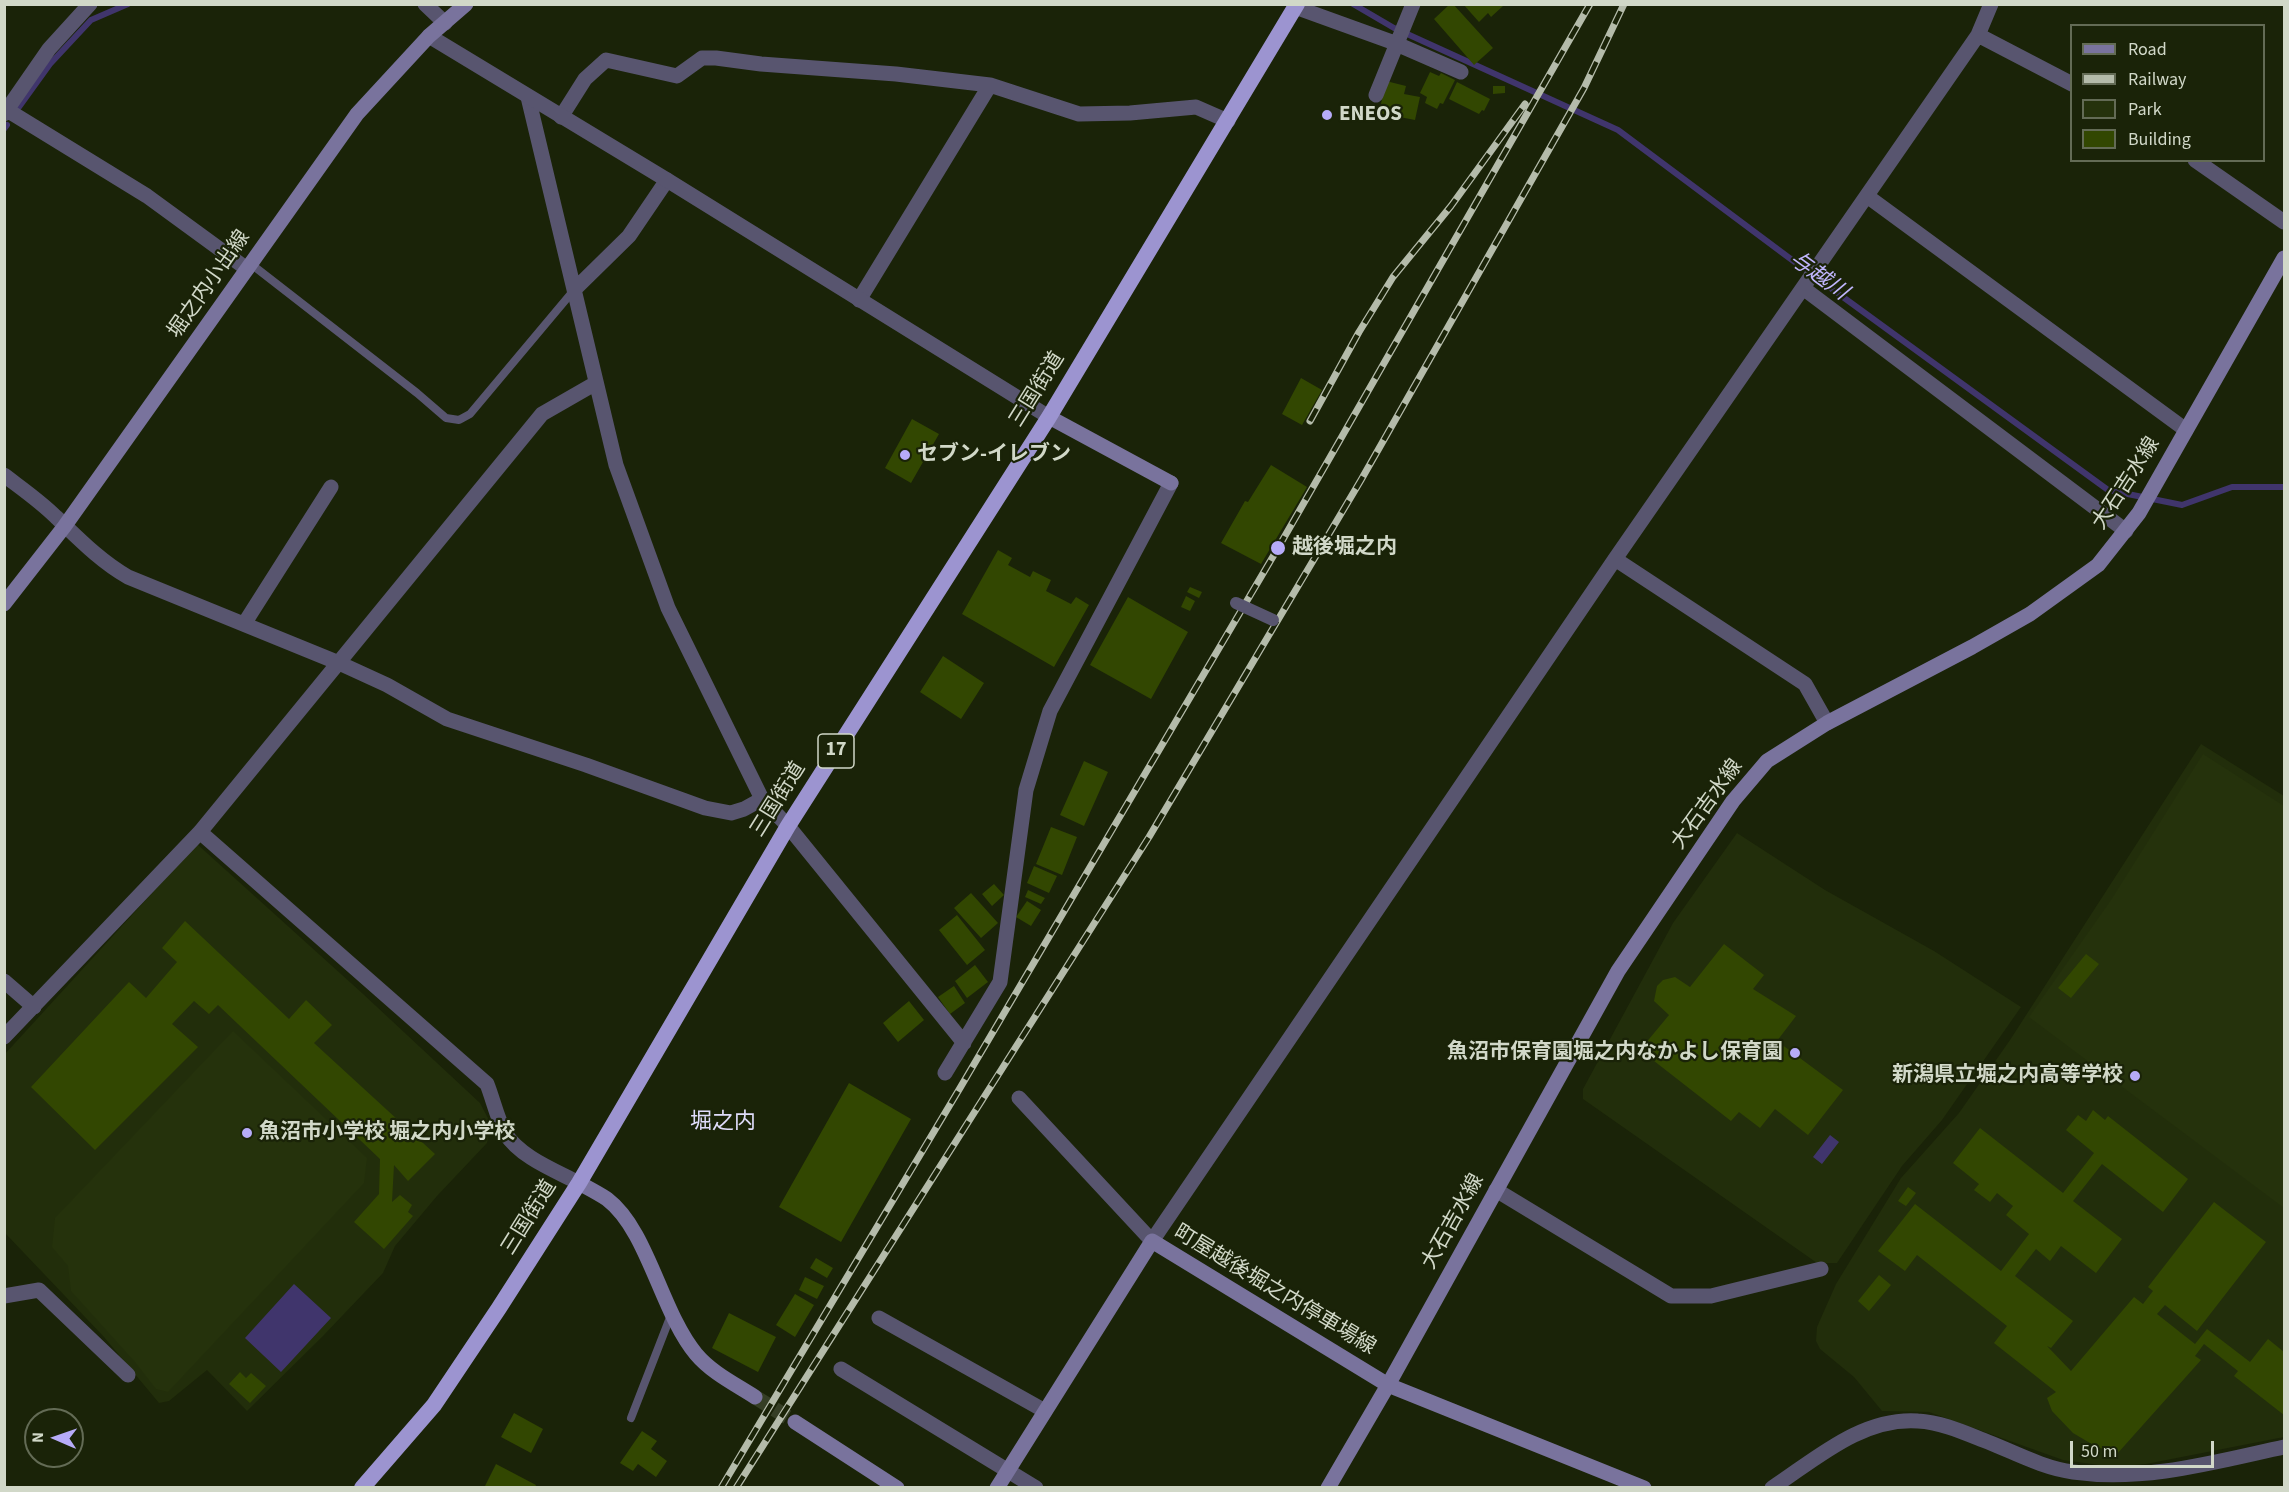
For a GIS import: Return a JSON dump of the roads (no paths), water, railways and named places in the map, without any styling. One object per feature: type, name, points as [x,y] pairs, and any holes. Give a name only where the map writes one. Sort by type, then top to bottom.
[{"type":"highway","name":"三国街道","points":[[362,1488],[434,1405],[579,1183],[788,826],[1048,417],[1296,6]]},
{"type":"main road","name":"堀之内小出線","points":[[4,604],[64,527],[357,114],[429,36],[466,4]]},
{"type":"main road","name":"大石吉水線","points":[[1328,1488],[1388,1385],[1618,970],[1733,801],[1767,760],[1827,723],[2030,614],[2098,565],[2139,513],[2284,258]]},
{"type":"main road","points":[[1048,417],[1171,483]]},
{"type":"main road","points":[[579,1183],[607,1199],[632,1229],[672,1315],[696,1354],[712,1370],[755,1397]]},
{"type":"main road","name":"町屋越後堀之内停車場線","points":[[997,1488],[1152,1240],[1388,1385],[1644,1488]]},
{"type":"main road","points":[[795,1422],[897,1488]]},
{"type":"street","points":[[425,4],[445,23]]},
{"type":"street","points":[[1376,95],[1413,4]]},
{"type":"street","points":[[1019,1098],[1152,1240],[1615,559],[1978,35],[1991,4]]},
{"type":"street","points":[[91,5],[50,49],[6,112],[147,196],[249,266]]},
{"type":"street","points":[[1296,6],[1398,44],[1461,72]]},
{"type":"street","points":[[1978,35],[2070,83]]},
{"type":"street","points":[[429,36],[667,180],[1048,417]]},
{"type":"street","points":[[561,117],[585,79],[606,60],[677,76],[702,58],[716,58],[990,85],[1079,114],[1130,113],[1196,106],[1228,121]]},
{"type":"street","points":[[859,300],[990,85]]},
{"type":"street","points":[[528,97],[616,465],[668,608],[762,799],[788,826],[964,1043]]},
{"type":"street","points":[[2198,162],[2284,222]]},
{"type":"street","points":[[574,290],[629,236],[667,180]]},
{"type":"street","points":[[1867,196],[2186,430]]},
{"type":"street","points":[[1803,288],[2126,531]]},
{"type":"street","points":[[4,1037],[200,832],[542,414],[596,383]]},
{"type":"street","points":[[4,475],[57,517],[64,527],[112,568],[128,577],[339,663],[447,719],[586,765],[705,808],[731,813],[762,799]]},
{"type":"street","points":[[945,1073],[1000,982],[1026,790],[1050,711],[1171,483]]},
{"type":"street","points":[[244,624],[331,486]]},
{"type":"street","points":[[1615,559],[1805,684],[1827,723]]},
{"type":"street","points":[[1236,603],[1272,620]]},
{"type":"street","points":[[200,832],[487,1084],[505,1132],[517,1147],[549,1168],[579,1183]]},
{"type":"street","points":[[4,981],[34,1006]]},
{"type":"street","points":[[1496,1190],[1671,1296],[1711,1296],[1821,1269]]},
{"type":"street","points":[[4,1296],[39,1290],[128,1376]]},
{"type":"street","points":[[879,1318],[1045,1411]]},
{"type":"street","points":[[841,1369],[1036,1488]]},
{"type":"street","points":[[1772,1488],[1842,1441],[1870,1427],[1895,1422],[1919,1421],[1950,1428],[2070,1472],[2102,1475],[2141,1475],[2181,1469],[2284,1447]]},
{"type":"lane","points":[[249,266],[417,393],[446,418],[459,420],[470,414],[574,290]]},
{"type":"lane","points":[[631,1418],[672,1315]]},
{"type":"waterway","points":[[19,107],[50,64],[91,20],[128,4]]},
{"type":"waterway","name":"与越川","points":[[1353,4],[1394,28],[1618,130],[2108,490],[2182,505],[2232,487],[2284,487]]},
{"type":"waterway","points":[[4,129],[7,125]]},
{"type":"tunnel","points":[[755,1397],[795,1422]]},
{"type":"railway","points":[[721,1488],[1278,548],[1590,4]]},
{"type":"railway","points":[[736,1488],[1149,837],[1361,480],[1584,88],[1624,4]]},
{"type":"railway","points":[[1310,421],[1359,332],[1393,277],[1451,206],[1525,104]]},
{"type":"place","name":"ENEOS","points":[[1327,115]]},
{"type":"place","name":"セブン-イレブン","points":[[905,455]]},
{"type":"place","name":"越後堀之内","points":[[1278,548]]},
{"type":"place","name":"魚沼市保育園堀之内なかよし保育園","points":[[1795,1053]]},
{"type":"place","name":"新潟県立堀之内高等学校","points":[[2135,1076]]},
{"type":"place","name":"魚沼市小学校 堀之内小学校","points":[[247,1133]]},
{"type":"district","name":"堀之内","points":[[723,1123]]}]
